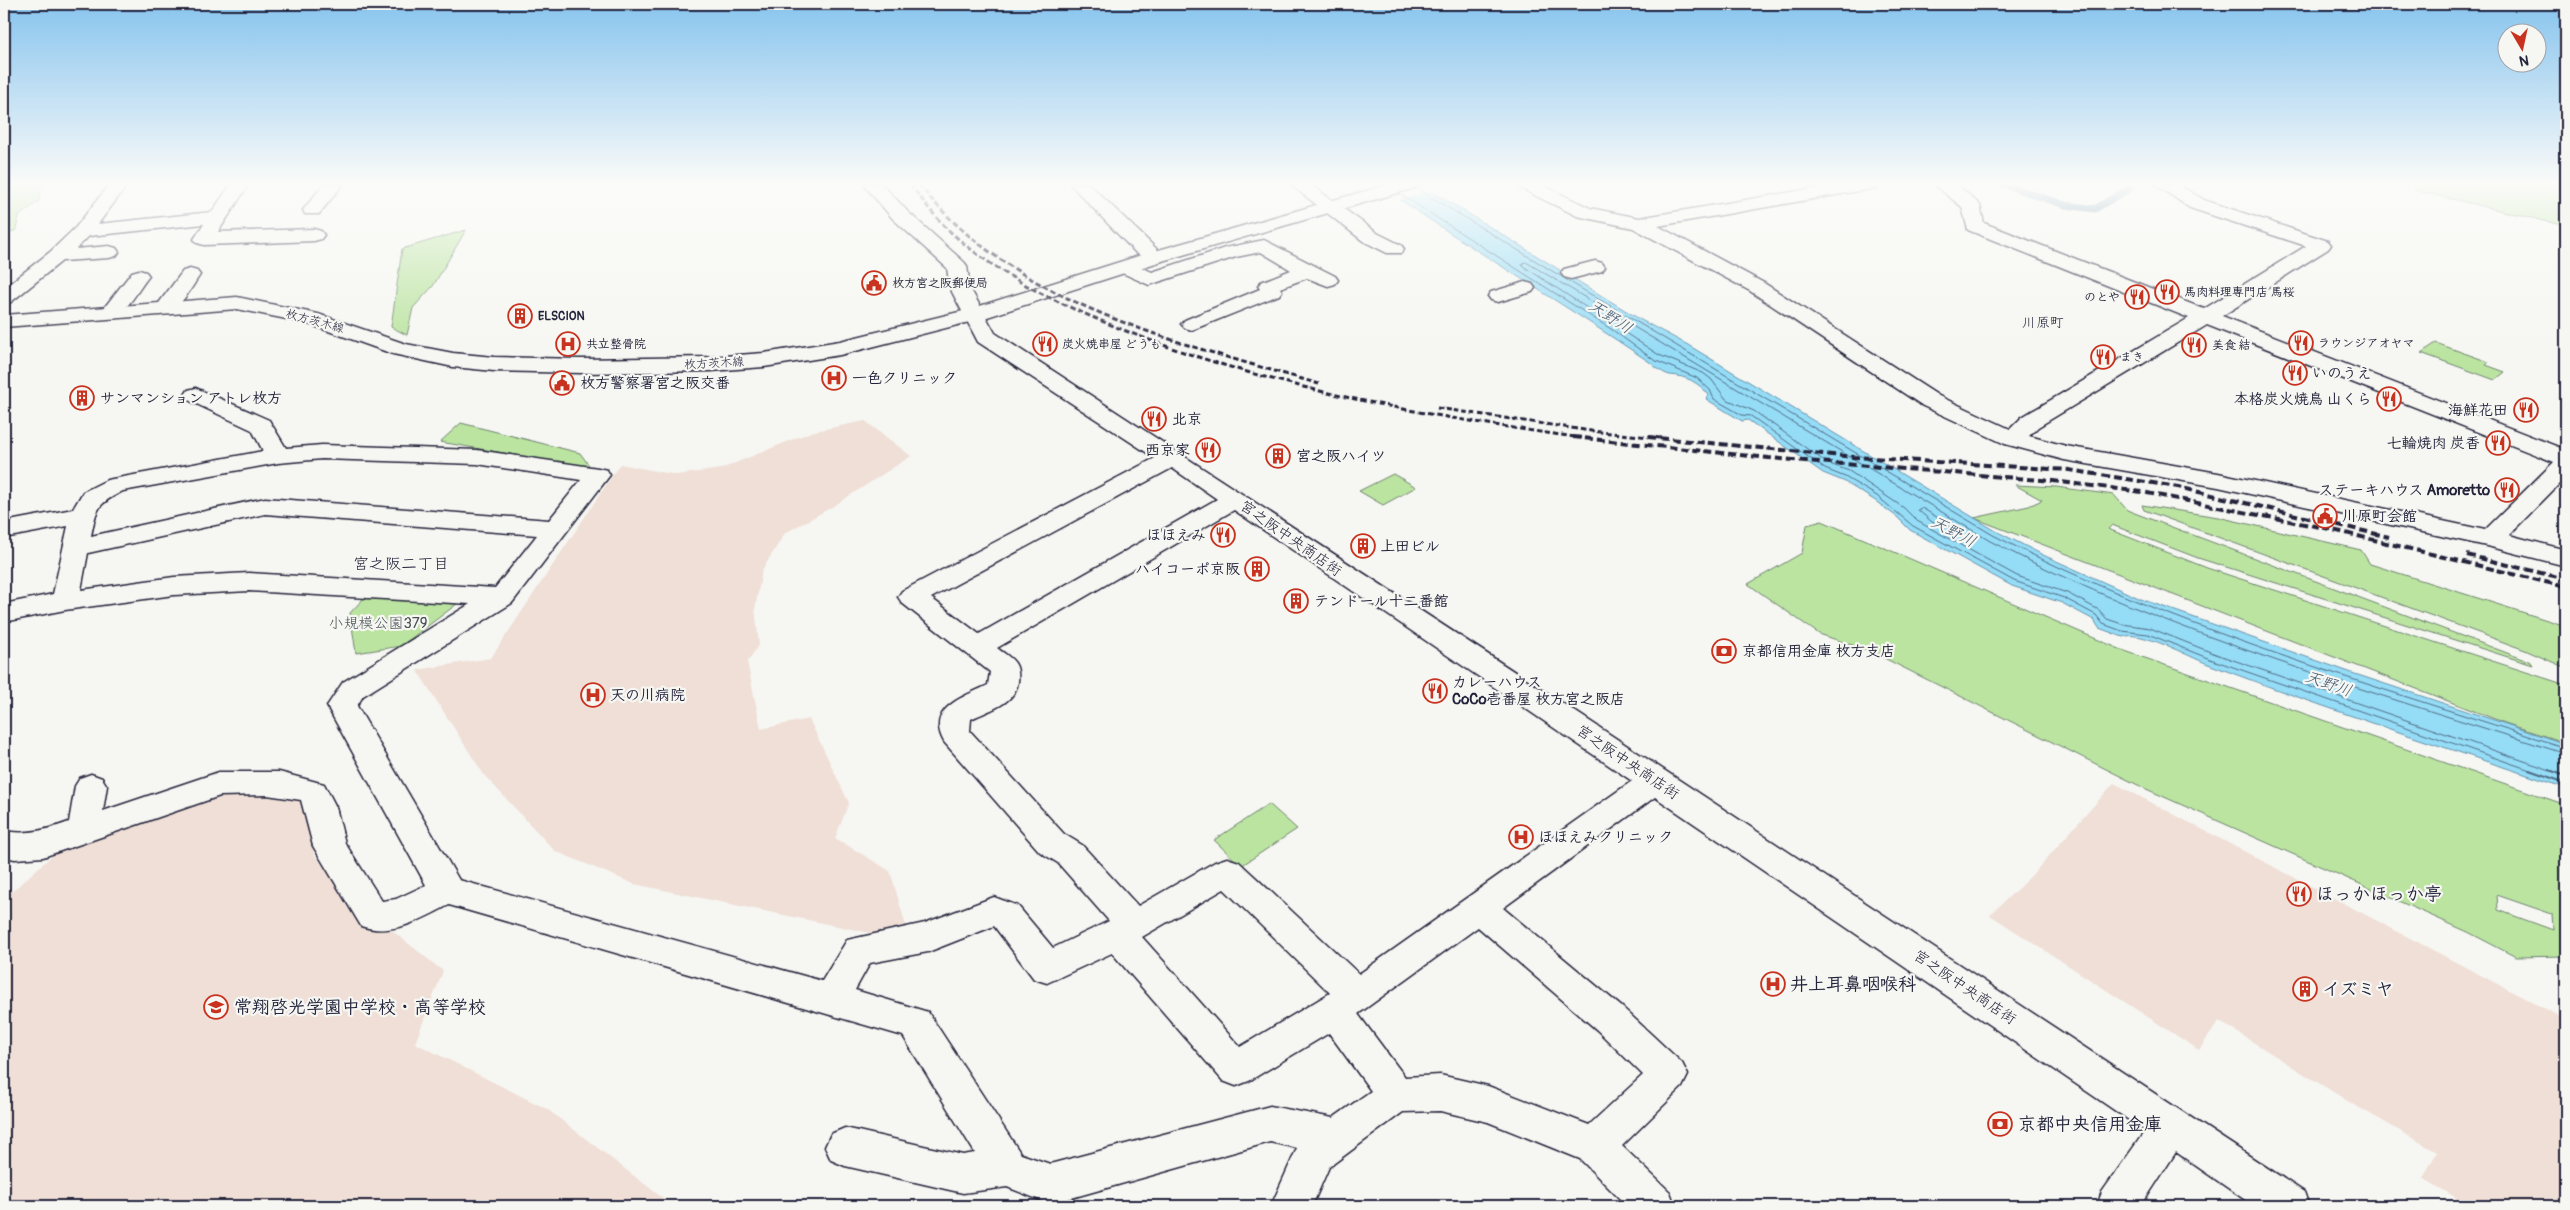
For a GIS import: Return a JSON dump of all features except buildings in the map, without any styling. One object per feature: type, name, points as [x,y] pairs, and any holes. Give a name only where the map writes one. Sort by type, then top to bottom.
[{"type":"street","points":[[4,298],[74,240]]},
{"type":"street","name":"宮之阪中央商店街","points":[[928,240],[957,266],[960,288],[986,338],[1235,499],[1363,587],[1531,696],[2289,1206]]},
{"type":"street","points":[[1135,240],[1155,257]]},
{"type":"street","name":"枚方茨木線","points":[[4,322],[166,307],[238,303],[311,318],[422,354],[494,364],[581,366],[711,364],[764,360],[840,348],[974,315],[1213,240]]},
{"type":"street","points":[[1377,240],[1394,249]]},
{"type":"street","points":[[1670,240],[1757,287],[1932,401],[2013,439],[2064,453],[2218,480],[2491,539],[2566,558]]},
{"type":"street","points":[[2012,240],[2359,379],[2566,458]]},
{"type":"street","points":[[2013,439],[2030,422],[2248,292],[2323,243],[2315,240]]},
{"type":"street","points":[[1125,268],[1149,279],[1232,252],[1264,246],[1307,271],[1328,280]]},
{"type":"street","points":[[57,256],[109,252]]},
{"type":"street","points":[[1572,273],[1595,267]]},
{"type":"street","points":[[1192,324],[1272,291],[1268,286],[1307,271]]},
{"type":"street","points":[[166,307],[190,275]]},
{"type":"street","points":[[111,312],[139,276]]},
{"type":"street","points":[[1498,296],[1525,288]]},
{"type":"street","points":[[196,395],[261,425],[278,456]]},
{"type":"street","points":[[65,601],[83,515],[92,497],[116,484],[278,456],[351,452],[477,457],[598,475],[502,597],[353,688],[342,706],[447,891]]},
{"type":"street","points":[[1171,459],[912,597],[1005,669],[1002,691],[956,714],[955,734],[1052,843],[1070,854],[1126,929],[1236,1069],[1346,1003],[1655,781]]},
{"type":"street","points":[[2491,539],[2566,463]]},
{"type":"street","points":[[978,647],[1235,499]]},
{"type":"street","points":[[76,548],[264,506],[557,528]]},
{"type":"street","points":[[4,530],[83,515]]},
{"type":"street","points":[[4,613],[65,601],[174,586],[249,582],[502,597]]},
{"type":"street","points":[[4,844],[15,846],[43,844],[219,784],[242,782],[291,784],[313,792],[320,807],[329,846],[373,916],[400,913],[447,891],[832,998],[915,1023],[1007,1168],[1049,1195],[1270,1124],[1337,1138]]},
{"type":"street","points":[[84,831],[91,786]]},
{"type":"street","points":[[832,998],[859,950],[928,937],[994,910],[1006,916],[1047,968],[1126,929],[1227,870],[1346,1003],[1396,1095]]},
{"type":"street","points":[[1479,908],[1610,1019],[1669,1076],[1594,1146]]},
{"type":"street","points":[[1291,1206],[1315,1154],[1396,1095],[1440,1093],[1488,1104],[1541,1123],[1594,1146],[1655,1206]]},
{"type":"street","points":[[2117,1206],[2170,1126]]},
{"type":"street","points":[[844,1147],[963,1174],[1007,1168]]},
{"type":"shaded area","name":"天の川病院","points":[[865,421],[911,456],[832,507],[785,533],[762,570],[755,609],[759,645],[747,662],[761,729],[809,719],[849,803],[835,838],[890,871],[906,926],[890,937],[634,884],[555,851],[484,775],[417,670],[491,658],[620,464],[676,475],[721,469],[811,432]]},
{"type":"shaded area","name":"イズミヤ","points":[[2114,783],[2566,1020],[2566,1206],[2470,1206],[2423,1178],[2437,1152],[2351,1103],[2219,1021],[2199,1050],[1990,915],[2031,876]]},
{"type":"shaded area","name":"常翔啓光学園中学校・高等学校","points":[[289,791],[306,802],[314,854],[365,922],[390,929],[443,971],[415,1043],[547,1109],[673,1206],[4,1206],[4,895],[7,896],[65,844],[210,793]]},
{"type":"green space","points":[[431,240],[460,240],[433,286],[413,308],[407,335],[391,327],[402,249]]},
{"type":"green space","points":[[2436,343],[2489,362],[2486,365],[2505,372],[2495,380],[2421,353]]},
{"type":"green space","points":[[461,423],[580,453],[591,468],[440,442]]},
{"type":"green space","points":[[1393,474],[1416,487],[1383,505],[1359,491]]},
{"type":"green space","points":[[2015,485],[2056,487],[2114,495],[2127,510],[2531,662],[2533,665],[2198,558],[2112,525],[2108,529],[2207,568],[2566,685],[2566,743],[2505,723],[1974,518],[2029,506],[2042,500]]},
{"type":"green space","points":[[2142,505],[2218,517],[2361,550],[2370,564],[2566,626],[2566,668],[2525,650],[2144,510]]},
{"type":"green space","points":[[1822,521],[2122,650],[2566,805],[2566,956],[2516,957],[2468,932],[2144,788],[1870,651],[1819,634],[1748,584],[1802,553],[1807,525]],"holes":[[[2497,895],[2552,914],[2553,930],[2498,910]]]},
{"type":"green space","name":"小規模公園379","points":[[365,597],[457,604],[401,646],[356,653],[350,613]]},
{"type":"green space","points":[[1269,804],[1297,829],[1241,866],[1214,840]]},
{"type":"water","name":"天野川","points":[[1461,240],[1512,240],[1641,320],[1688,345],[1996,531],[2043,555],[2141,599],[2355,674],[2566,744],[2566,788],[2297,697],[2208,664],[2152,640],[2131,636],[2123,637],[2099,628],[2094,620],[2062,603],[2012,586],[1910,530],[1897,517],[1874,500],[1843,481],[1823,473],[1748,420],[1742,421],[1706,399],[1709,395],[1696,383],[1686,378],[1662,372],[1617,340]]},
{"type":"railway","points":[[961,240],[1004,272],[1059,302],[1155,342],[1215,362],[1275,380],[1397,408],[1581,438]]},
{"type":"railway","points":[[977,240],[1002,260],[1050,289],[1102,314],[1210,352],[1319,384]]},
{"type":"railway","points":[[1437,408],[1591,431],[1660,438]]},
{"type":"railway","points":[[1573,437],[1581,438]]},
{"type":"railway","points":[[1648,437],[1854,457],[2069,470],[2178,487],[2389,537]]},
{"type":"railway","points":[[1581,438],[1769,458],[2053,481],[2142,492],[2325,528],[2566,587]]},
{"type":"railway","points":[[2467,555],[2566,579]]},
{"type":"place","name":"枚方宮之阪郵便局","points":[[874,283]]},
{"type":"place","name":"馬肉料理専門店 馬桜","points":[[2167,292]]},
{"type":"place","name":"のとや","points":[[2137,297]]},
{"type":"place","name":"ELSCION","points":[[520,316]]},
{"type":"place","name":"ラウンジアオヤマ","points":[[2301,343]]},
{"type":"place","name":"共立整骨院","points":[[568,344]]},
{"type":"place","name":"炭火焼串屋 どうも","points":[[1045,344]]},
{"type":"place","name":"美食 結","points":[[2194,345]]},
{"type":"place","name":"まき","points":[[2103,357]]},
{"type":"place","name":"いのうえ","points":[[2295,373]]},
{"type":"place","name":"一色クリニック","points":[[834,378]]},
{"type":"place","name":"枚方警察署宮之阪交番","points":[[562,383]]},
{"type":"place","name":"サンマンション アトレ枚方","points":[[82,398]]},
{"type":"place","name":"本格炭火焼鳥 山くら","points":[[2389,399]]},
{"type":"place","name":"海鮮花田","points":[[2526,410]]},
{"type":"place","name":"北京","points":[[1154,419]]},
{"type":"place","name":"七輪焼肉 炭香","points":[[2498,443]]},
{"type":"place","name":"西京家","points":[[1208,450]]},
{"type":"place","name":"宮之阪ハイツ","points":[[1278,456]]},
{"type":"place","name":"ステーキハウス Amoretto","points":[[2507,490]]},
{"type":"place","name":"川原町会館","points":[[2325,516]]},
{"type":"place","name":"ほほえみ","points":[[1223,535]]},
{"type":"place","name":"上田ビル","points":[[1363,546]]},
{"type":"place","name":"ハイコーポ京阪","points":[[1257,569]]},
{"type":"place","name":"テンドール十二番館","points":[[1296,601]]},
{"type":"place","name":"京都信用金庫 枚方支店","points":[[1724,651]]},
{"type":"place","name":"カレーハウス CoCo壱番屋 枚方宮之阪店","points":[[1435,691]]},
{"type":"place","name":"天の川病院","points":[[593,695]]},
{"type":"place","name":"ほほえみクリニック","points":[[1521,837]]},
{"type":"place","name":"ほっかほっか亭","points":[[2299,894]]},
{"type":"place","name":"井上耳鼻咽喉科","points":[[1773,984]]},
{"type":"place","name":"イズミヤ","points":[[2305,989]]},
{"type":"place","name":"常翔啓光学園中学校・高等学校","points":[[216,1007]]},
{"type":"place","name":"京都中央信用金庫","points":[[2000,1124]]},
{"type":"district","name":"川原町","points":[[2043,322]]},
{"type":"district","name":"宮之阪二丁目","points":[[401,563]]}]
